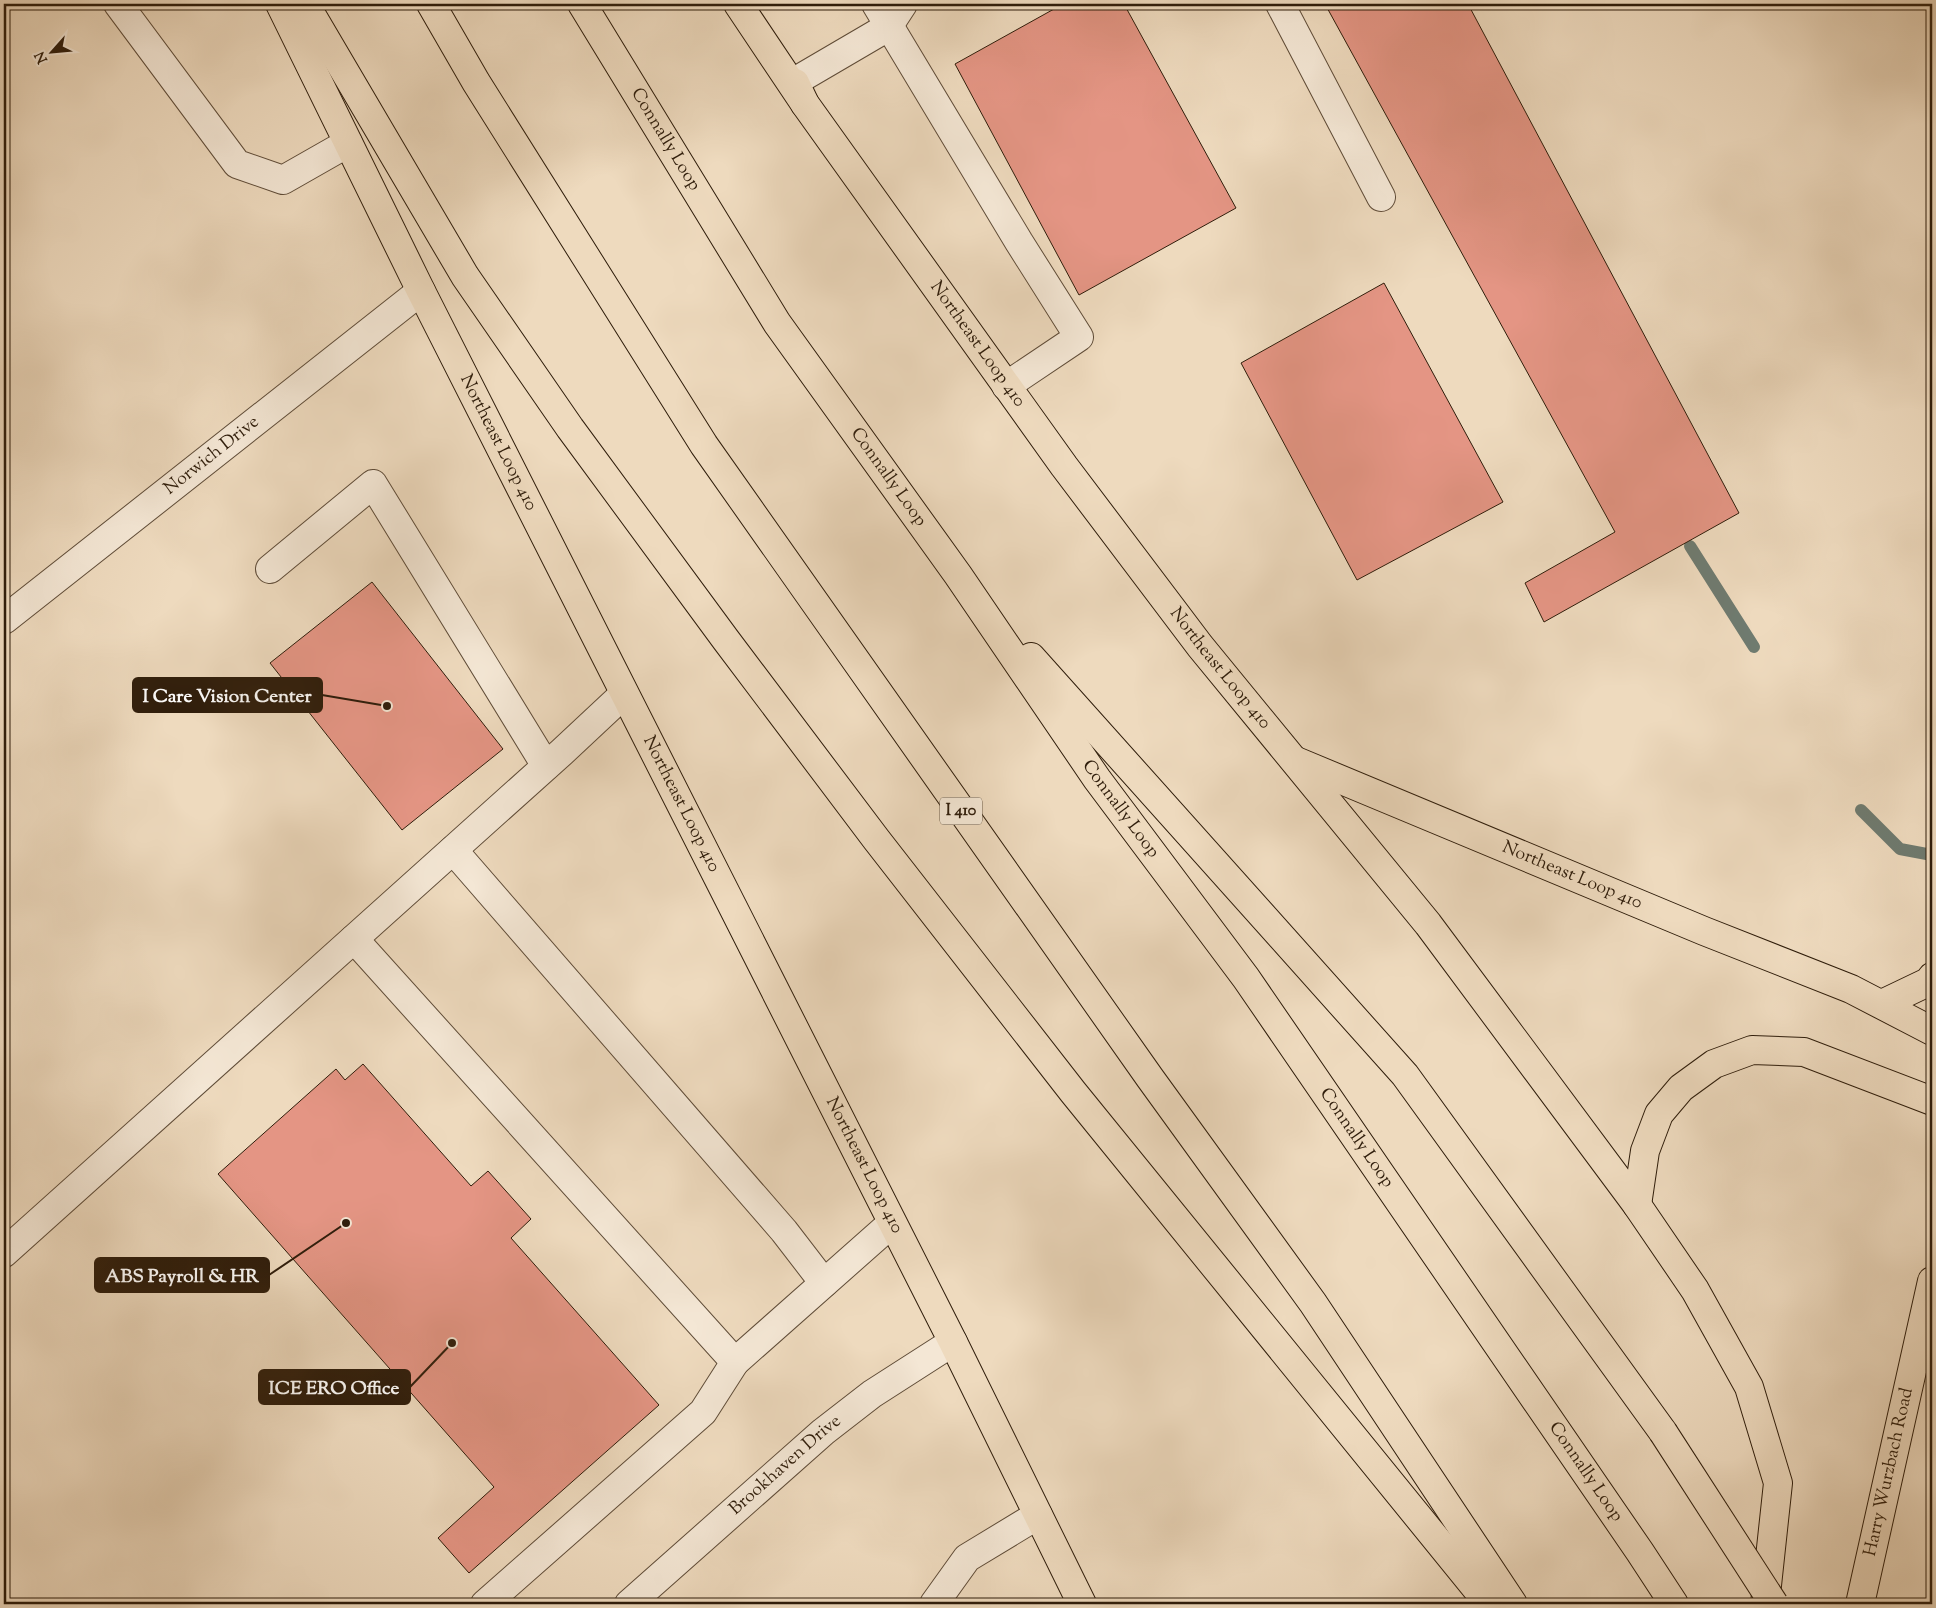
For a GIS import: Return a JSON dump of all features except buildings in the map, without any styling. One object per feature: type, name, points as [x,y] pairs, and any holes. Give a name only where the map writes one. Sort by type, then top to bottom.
[{"type":"main road","name":"Northeast Loop 410","points":[[280,4],[421,291],[953,1342],[1082,1604]]},
{"type":"main road","points":[[305,4],[465,276],[570,428],[726,640],[876,839],[1073,1092],[1489,1604]]},
{"type":"main road","name":"I 410","points":[[432,4],[476,82],[704,445],[1144,1070],[1313,1303],[1513,1604]]},
{"type":"main road","name":"Connally Loop","points":[[582,4],[776,323],[958,575],[1097,779],[1246,978],[1674,1604]]},
{"type":"main road","points":[[738,4],[800,93]]},
{"type":"main road","name":"Northeast Loop 410","points":[[754,4],[800,93],[1006,386],[1200,646],[1292,759],[1704,931],[1851,989],[1932,1031]]},
{"type":"main road","points":[[958,575],[1405,1075],[1663,1432],[1774,1604]]},
{"type":"main road","points":[[1292,759],[1428,924],[1637,1205],[1695,1290],[1748,1386],[1778,1484],[1765,1604]]},
{"type":"main road","points":[[1882,1004],[1928,982],[1932,977]]},
{"type":"main road","points":[[1637,1205],[1645,1151],[1659,1114],[1681,1088],[1714,1064],[1752,1050],[1804,1052],[1932,1101]]},
{"type":"main road","name":"Harry Wurzbach Road","points":[[1860,1604],[1932,1281]]},
{"type":"main road","points":[[1038,1515],[1097,1604]]},
{"type":"street","points":[[118,4],[237,164],[283,180],[348,143]]},
{"type":"street","points":[[800,93],[882,15],[903,4]]},
{"type":"street","points":[[1280,4],[1381,197]]},
{"type":"street","points":[[882,15],[1079,337],[1006,386]]},
{"type":"street","name":"Norwich Drive","points":[[4,620],[421,291]]},
{"type":"street","points":[[270,569],[373,484],[546,766]]},
{"type":"street","points":[[4,1253],[624,694]]},
{"type":"street","points":[[453,850],[784,1231],[824,1283]]},
{"type":"street","points":[[354,939],[735,1362]]},
{"type":"street","points":[[485,1604],[703,1412],[735,1362],[892,1223]]},
{"type":"street","name":"Brookhaven Drive","points":[[629,1604],[822,1432],[872,1394],[953,1342]]},
{"type":"street","points":[[934,1604],[967,1558],[1038,1515]]},
{"type":"waterway","points":[[1690,546],[1754,647]]},
{"type":"waterway","points":[[1861,810],[1900,849],[1932,855]]},
{"type":"place","name":"I Care Vision Center","points":[[387,706]]},
{"type":"place","name":"ABS Payroll & HR","points":[[346,1223]]},
{"type":"place","name":"ICE ERO Office","points":[[452,1343]]}]
